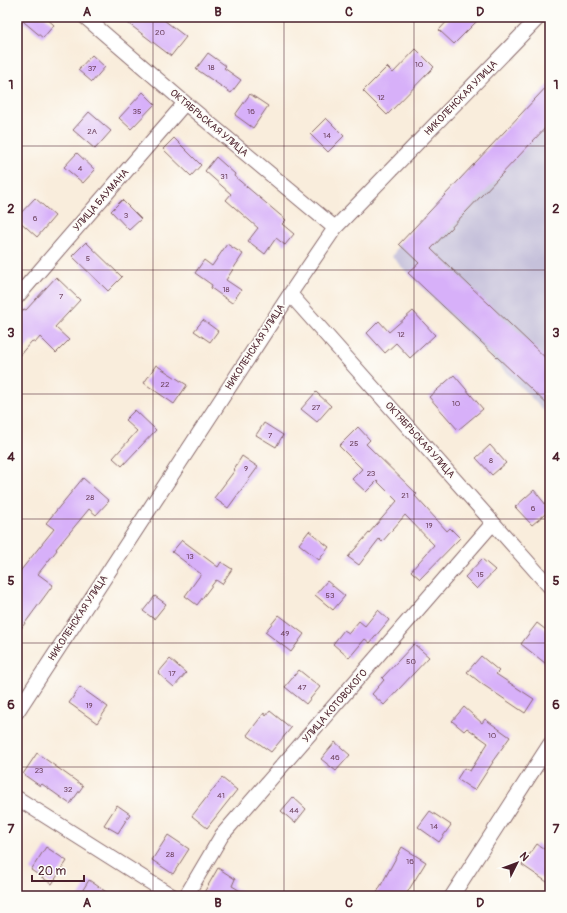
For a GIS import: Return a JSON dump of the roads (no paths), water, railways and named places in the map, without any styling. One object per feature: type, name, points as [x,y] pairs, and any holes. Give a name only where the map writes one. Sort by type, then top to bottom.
[{"type":"street","name":"ОКТЯБРЬСКАЯ УЛИЦА","points":[[85,17],[185,103],[335,228]]},
{"type":"street","name":"НИКОЛЕНСКАЯ УЛИЦА","points":[[17,712],[290,294],[335,228],[539,17]]},
{"type":"street","name":"УЛИЦА БАУМАНА","points":[[17,297],[185,103]]},
{"type":"street","name":"ОКТЯБРЬСКАЯ УЛИЦА","points":[[290,294],[550,587]]},
{"type":"street","name":"УЛИЦА КОТОВСКОГО","points":[[186,896],[222,835],[493,523]]},
{"type":"street","points":[[452,896],[550,744]]},
{"type":"street","points":[[17,798],[172,896]]}]
